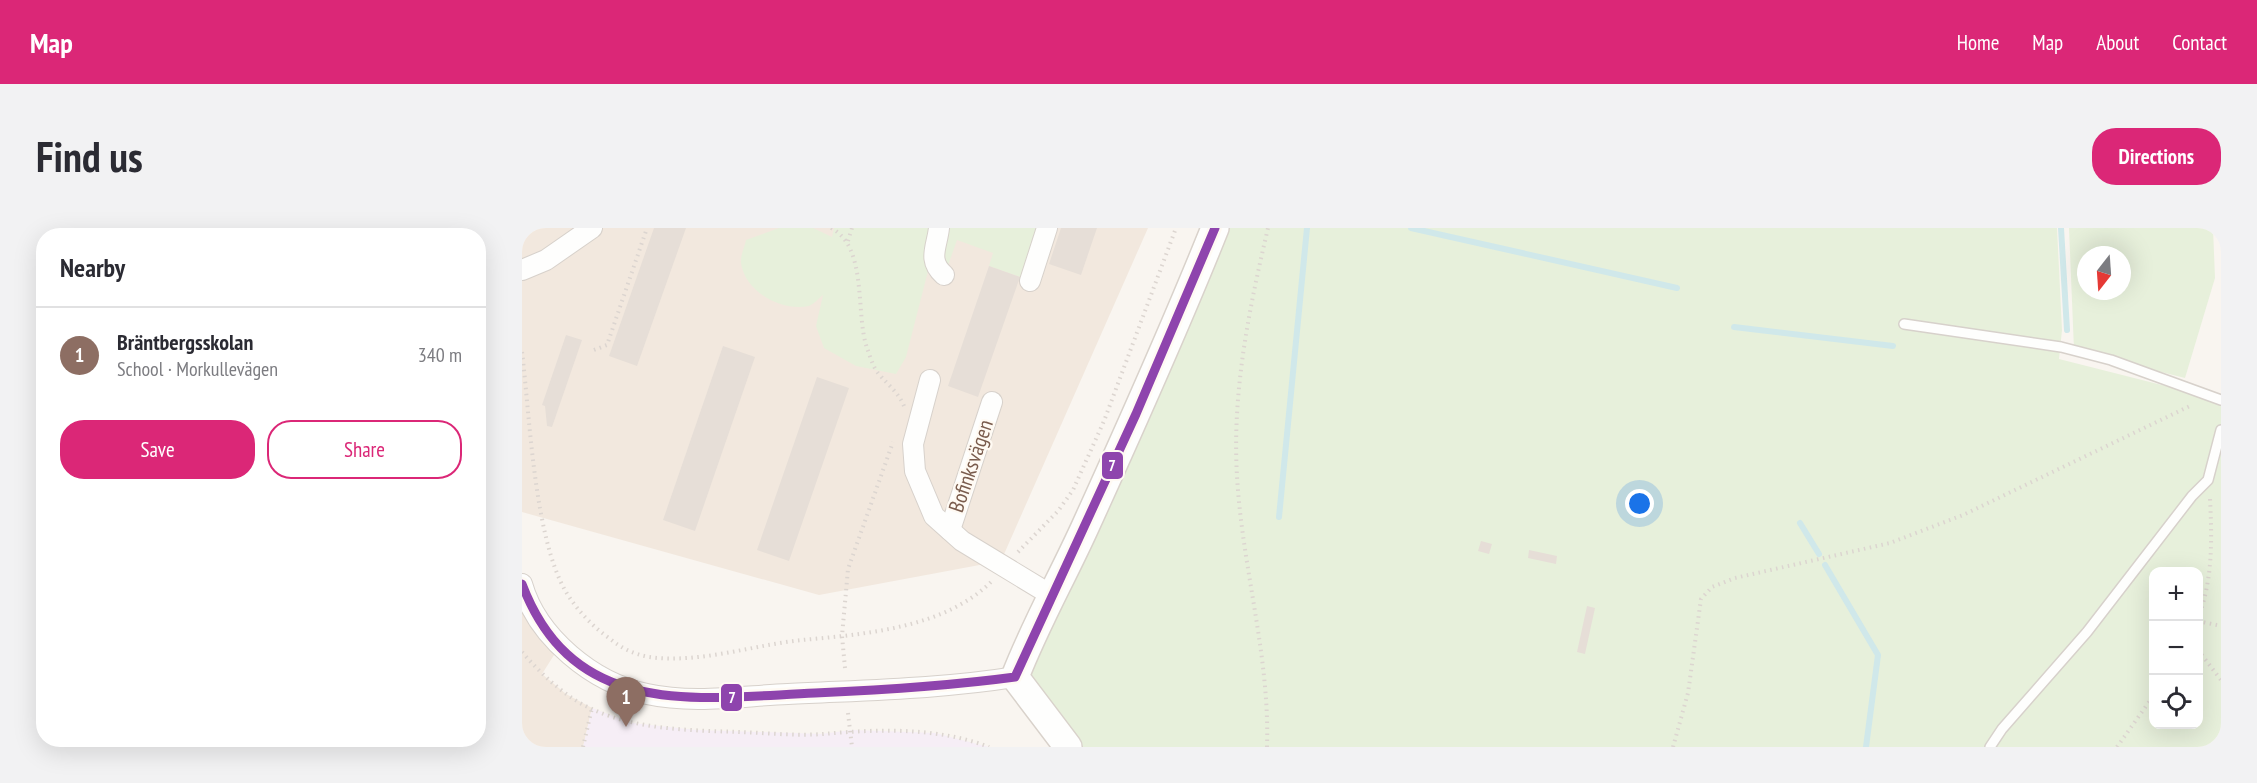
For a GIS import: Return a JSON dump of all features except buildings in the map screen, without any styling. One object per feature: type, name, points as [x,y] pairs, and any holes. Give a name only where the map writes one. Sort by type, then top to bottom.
[{"type":"street","points":[[522,270],[546,260],[592,228]]},
{"type":"street","points":[[939,228],[932,255],[936,268],[944,275]]},
{"type":"street","points":[[1030,281],[1047,228]]},
{"type":"street","points":[[1015,677],[1030,639],[1161,363],[1215,228]]},
{"type":"street","name":"Bofinksvägen","points":[[930,380],[912,444],[915,471],[934,516],[950,530],[1005,568],[1051,595]]},
{"type":"street","name":"Bofinksvägen","points":[[950,530],[993,402]]},
{"type":"street","points":[[522,584],[543,627],[584,666],[610,681],[646,694],[689,699],[944,687],[1015,677]]},
{"type":"street","points":[[1015,677],[1068,747]]},
{"type":"lane","points":[[1904,324],[2061,347],[2111,360],[2221,400]]},
{"type":"lane","points":[[1990,747],[2002,729],[2086,632],[2192,496],[2208,480],[2221,430]]},
{"type":"path","points":[[594,350],[607,345],[647,228]]},
{"type":"path","points":[[831,228],[848,242],[854,257],[866,346],[877,372],[896,391],[904,405],[902,414]]},
{"type":"path","points":[[848,242],[852,228]]},
{"type":"path","points":[[522,352],[540,508],[553,561],[566,591],[591,625],[625,650],[650,657],[695,656],[886,629],[958,608],[977,596],[1005,568],[1073,490],[1104,421],[1176,228]]},
{"type":"path","points":[[1268,228],[1252,295],[1238,392],[1237,476],[1269,708],[1268,747]]},
{"type":"path","points":[[1674,747],[1688,693],[1701,599],[1712,587],[1735,578],[1901,539],[1963,515],[2200,401]]},
{"type":"path","points":[[845,668],[842,636],[848,569],[896,434]]},
{"type":"path","points":[[2203,605],[2212,560],[2208,480]]},
{"type":"path","points":[[2203,621],[2221,626]]},
{"type":"path","points":[[522,652],[566,694],[591,708],[632,723],[696,730],[820,734],[852,730],[935,733],[989,747]]},
{"type":"path","points":[[2203,655],[2221,680]]},
{"type":"path","points":[[2117,747],[2149,702]]},
{"type":"path","points":[[583,747],[591,708]]},
{"type":"path","points":[[848,713],[852,730],[852,747]]},
{"type":"shaded area","points":[[522,228],[1148,228],[1001,561],[819,595],[522,512]]},
{"type":"shaded area","points":[[522,584],[561,644],[542,674],[566,694],[592,708],[583,747],[522,747]]},
{"type":"shaded area","points":[[592,708],[632,723],[696,730],[821,734],[852,730],[935,733],[989,747],[583,747]]},
{"type":"green space","points":[[779,228],[813,228],[832,237],[834,228],[939,228],[906,357],[896,374],[856,366],[824,348],[816,326],[823,295],[809,306],[788,306],[766,298],[750,283],[741,263],[746,240]]},
{"type":"green space","points":[[942,228],[1039,228],[1024,274],[1020,277],[989,266],[993,253],[957,240],[946,271],[942,270]]},
{"type":"green space","points":[[1215,228],[2057,228],[2062,330],[2059,359],[2221,400],[2221,747],[1068,747],[1015,677]]},
{"type":"green space","points":[[2069,228],[2213,228],[2215,278],[2185,378],[2074,350]]},
{"type":"waterway","points":[[1279,517],[1307,228]]},
{"type":"waterway","points":[[1411,228],[1677,288]]},
{"type":"waterway","points":[[2061,228],[2067,330]]},
{"type":"waterway","points":[[1734,327],[1893,346]]},
{"type":"waterway","points":[[1800,523],[1819,554]]},
{"type":"waterway","points":[[1825,565],[1878,655],[1866,747]]},
{"type":"transit line","name":"7","points":[[522,584],[545,628],[573,660],[607,680],[644,692],[685,697],[727,697],[915,687],[1015,677],[1136,414],[1215,228]]},
{"type":"place","name":"Bräntbergsskolan","points":[[626,727]]}]
